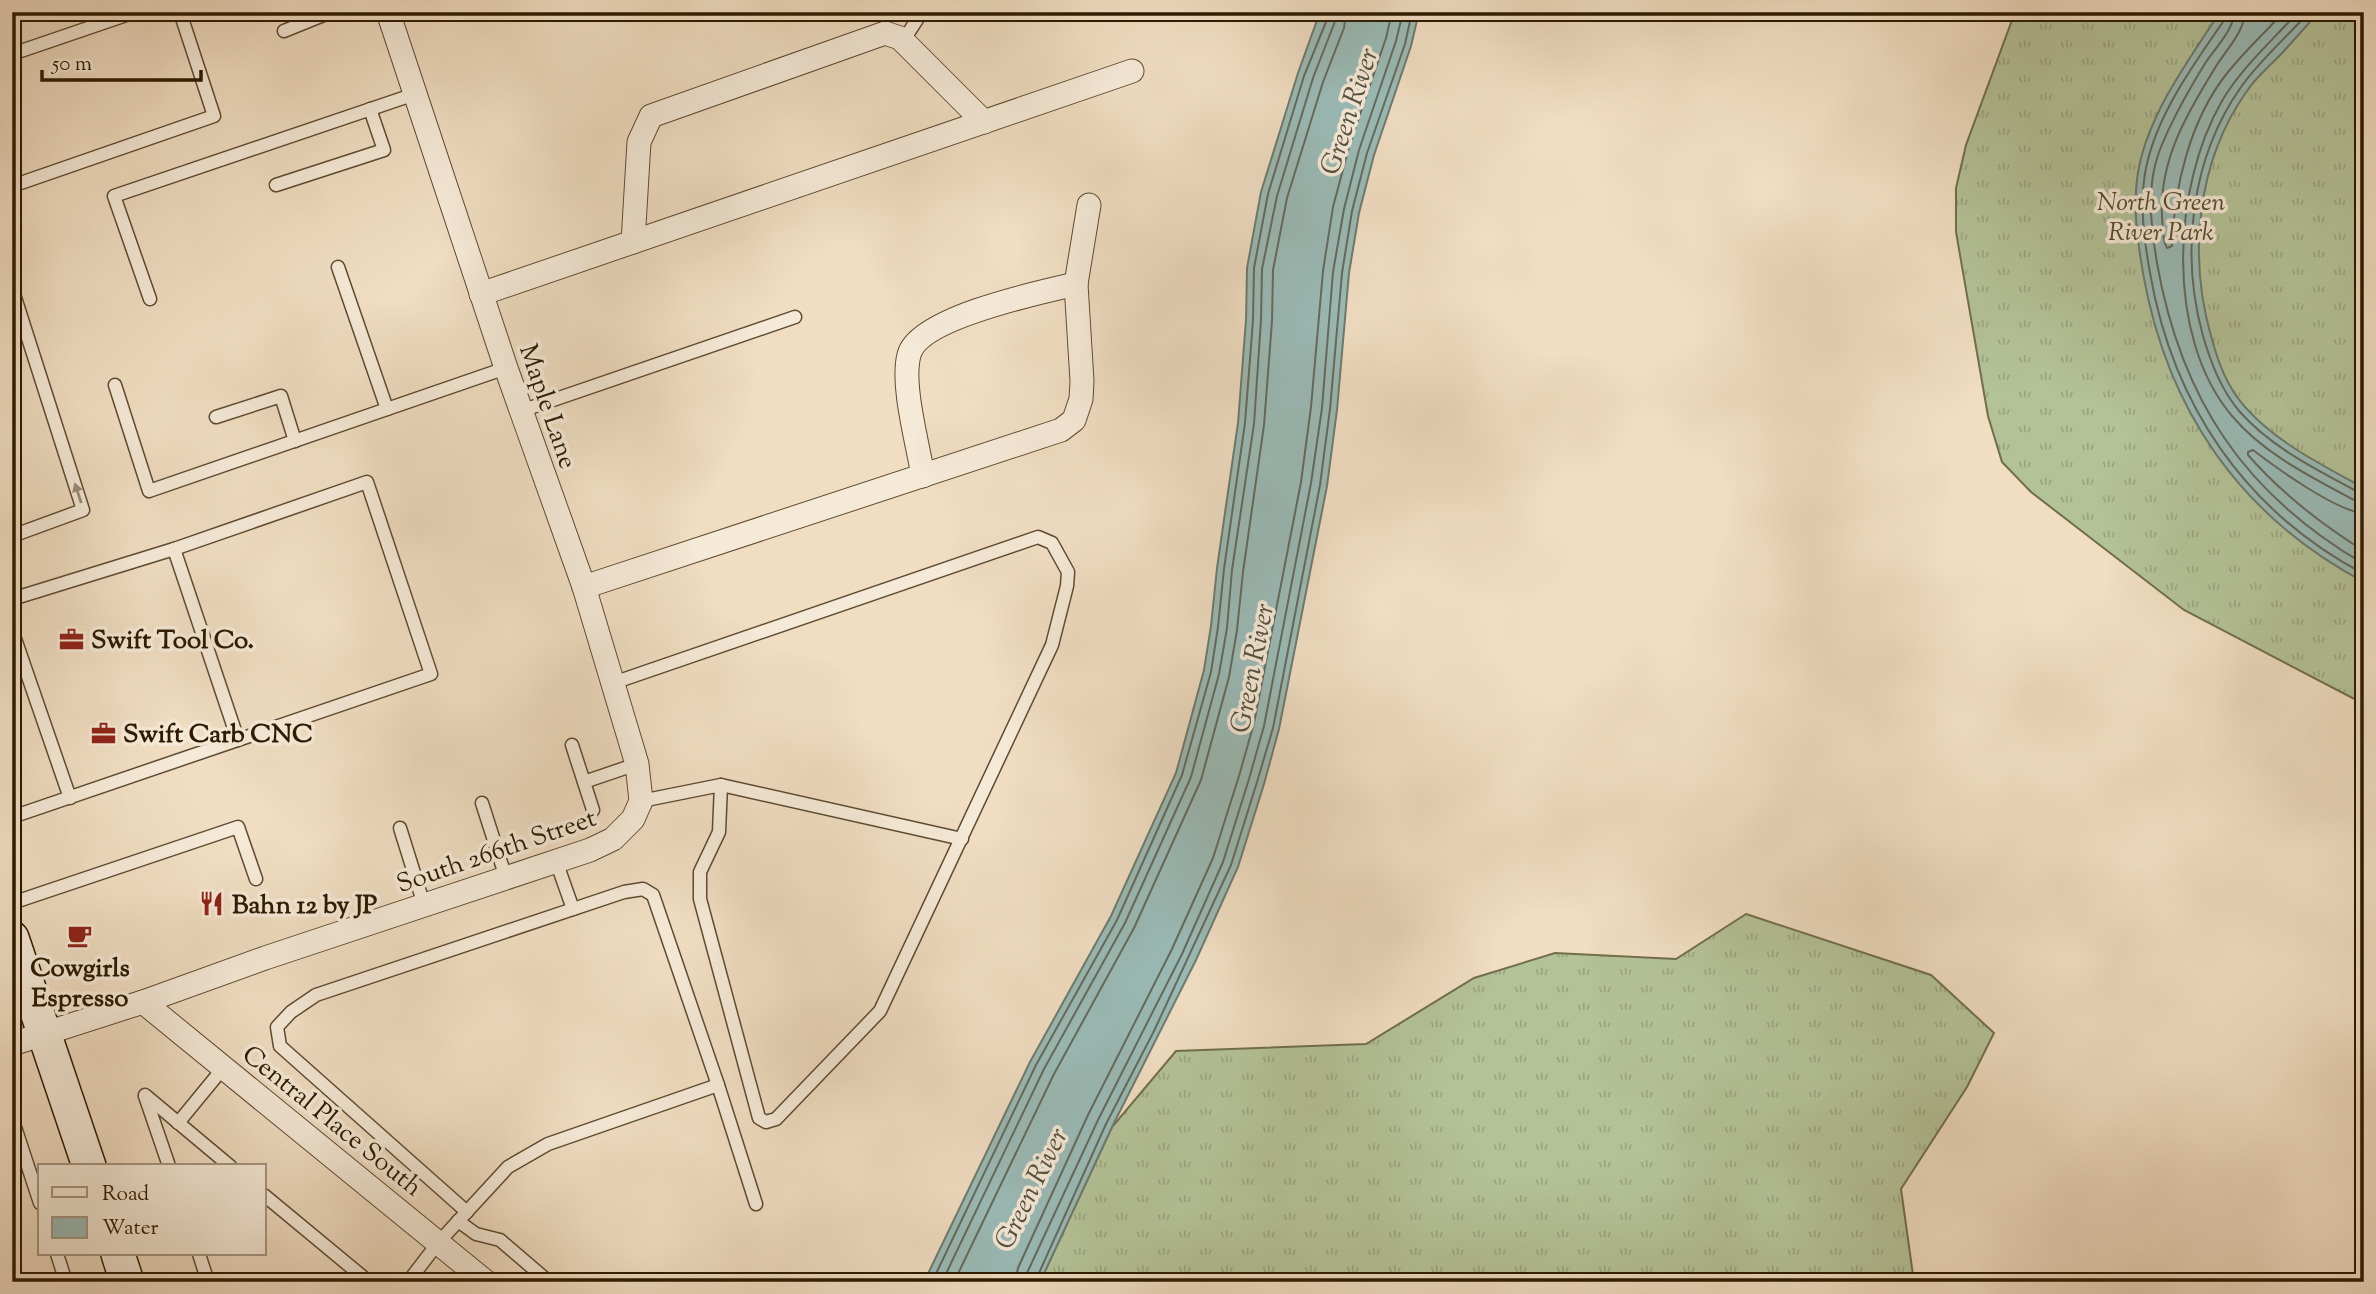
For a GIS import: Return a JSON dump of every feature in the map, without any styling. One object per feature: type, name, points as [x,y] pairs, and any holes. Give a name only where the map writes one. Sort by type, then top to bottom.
[{"type":"main road","points":[[14,950],[88,1164]]},
{"type":"main road","points":[[119,1256],[127,1282]]},
{"type":"street","name":"Maple Lane","points":[[388,12],[506,368],[584,587],[637,764],[637,810]]},
{"type":"street","points":[[633,242],[639,142],[651,116],[886,33],[904,41],[984,122]]},
{"type":"street","points":[[481,294],[1132,71]]},
{"type":"street","points":[[584,587],[1061,430],[1074,420],[1081,398],[1076,284],[1089,205]]},
{"type":"street","points":[[923,476],[906,377],[909,354],[915,342],[955,318],[1002,302],[1076,284]]},
{"type":"street","name":"South 266th Street","points":[[12,1044],[556,862],[614,839],[637,810]]},
{"type":"street","name":"Central Place South","points":[[143,1002],[486,1282]]},
{"type":"lane","points":[[12,54],[135,12]]},
{"type":"lane","points":[[12,186],[214,116],[180,12]]},
{"type":"lane","points":[[284,31],[331,12]]},
{"type":"lane","points":[[904,41],[922,12]]},
{"type":"lane","points":[[150,299],[114,196],[415,94]]},
{"type":"lane","points":[[276,185],[384,150],[370,109]]},
{"type":"lane","points":[[338,267],[387,410]]},
{"type":"lane","points":[[12,288],[83,510],[12,536]]},
{"type":"lane","points":[[521,411],[794,317]]},
{"type":"lane","points":[[115,386],[149,491],[506,368]]},
{"type":"lane","points":[[216,417],[281,396],[295,441]]},
{"type":"lane","points":[[12,599],[174,549],[367,482],[431,674],[12,817]]},
{"type":"lane","points":[[613,683],[1038,537],[1052,543],[1068,572],[1052,645],[880,1012],[776,1119],[766,1122],[759,1118],[700,899],[700,872],[719,832],[721,785]]},
{"type":"lane","points":[[174,549],[238,740]]},
{"type":"lane","points":[[12,631],[70,798]]},
{"type":"lane","points":[[572,745],[593,810]]},
{"type":"lane","points":[[584,782],[637,764]]},
{"type":"lane","points":[[637,810],[721,785],[962,839]]},
{"type":"lane","points":[[482,803],[506,878]]},
{"type":"lane","points":[[12,903],[238,827],[256,879]]},
{"type":"lane","points":[[400,828],[424,905]]},
{"type":"lane","points":[[556,862],[572,909]]},
{"type":"lane","points":[[549,1282],[500,1240],[476,1234],[463,1217],[280,1046],[277,1027],[291,1012],[316,995],[572,909],[643,889],[653,895],[756,1204]]},
{"type":"lane","points":[[178,1123],[224,1067]]},
{"type":"lane","points":[[408,1282],[438,1243],[508,1167],[525,1156],[548,1144],[718,1086]]},
{"type":"lane","points":[[168,1164],[145,1095],[228,1164]]},
{"type":"lane","points":[[12,1118],[38,1197]]},
{"type":"lane","points":[[266,1197],[369,1282]]},
{"type":"lane","points":[[58,1256],[66,1282]]},
{"type":"lane","points":[[200,1256],[208,1282]]},
{"type":"green space","name":"North Green River Park","points":[[2015,12],[2364,12],[2364,704],[2184,610],[2031,492],[2002,462],[1988,416],[1956,232],[1956,188],[1966,145]]},
{"type":"green space","points":[[1746,914],[1931,975],[1994,1033],[1967,1087],[1901,1189],[1914,1282],[1040,1282],[1112,1127],[1176,1051],[1366,1044],[1474,978],[1555,953],[1676,959]]},
{"type":"water","name":"Green River","points":[[1320,12],[1419,12],[1411,46],[1374,155],[1359,213],[1349,273],[1337,410],[1327,486],[1279,729],[1264,784],[1238,867],[1196,960],[1112,1127],[1040,1282],[924,1282],[1030,1062],[1111,916],[1176,773],[1204,670],[1211,626],[1238,423],[1247,268],[1261,192]]},
{"type":"water","points":[[2220,12],[2319,12],[2255,80],[2230,118],[2217,147],[2202,209],[2200,273],[2214,346],[2224,374],[2245,407],[2271,432],[2316,462],[2364,488],[2364,582],[2320,555],[2281,525],[2246,491],[2216,454],[2191,414],[2170,370],[2154,323],[2137,233],[2136,193],[2139,167],[2144,146],[2162,106]]},
{"type":"place","name":"Swift Tool Co.","points":[[71,639]]},
{"type":"place","name":"Swift Carb CNC","points":[[103,733]]},
{"type":"place","name":"Bahn 12 by JP","points":[[212,904]]},
{"type":"place","name":"Cowgirls Espresso","points":[[80,935]]}]
